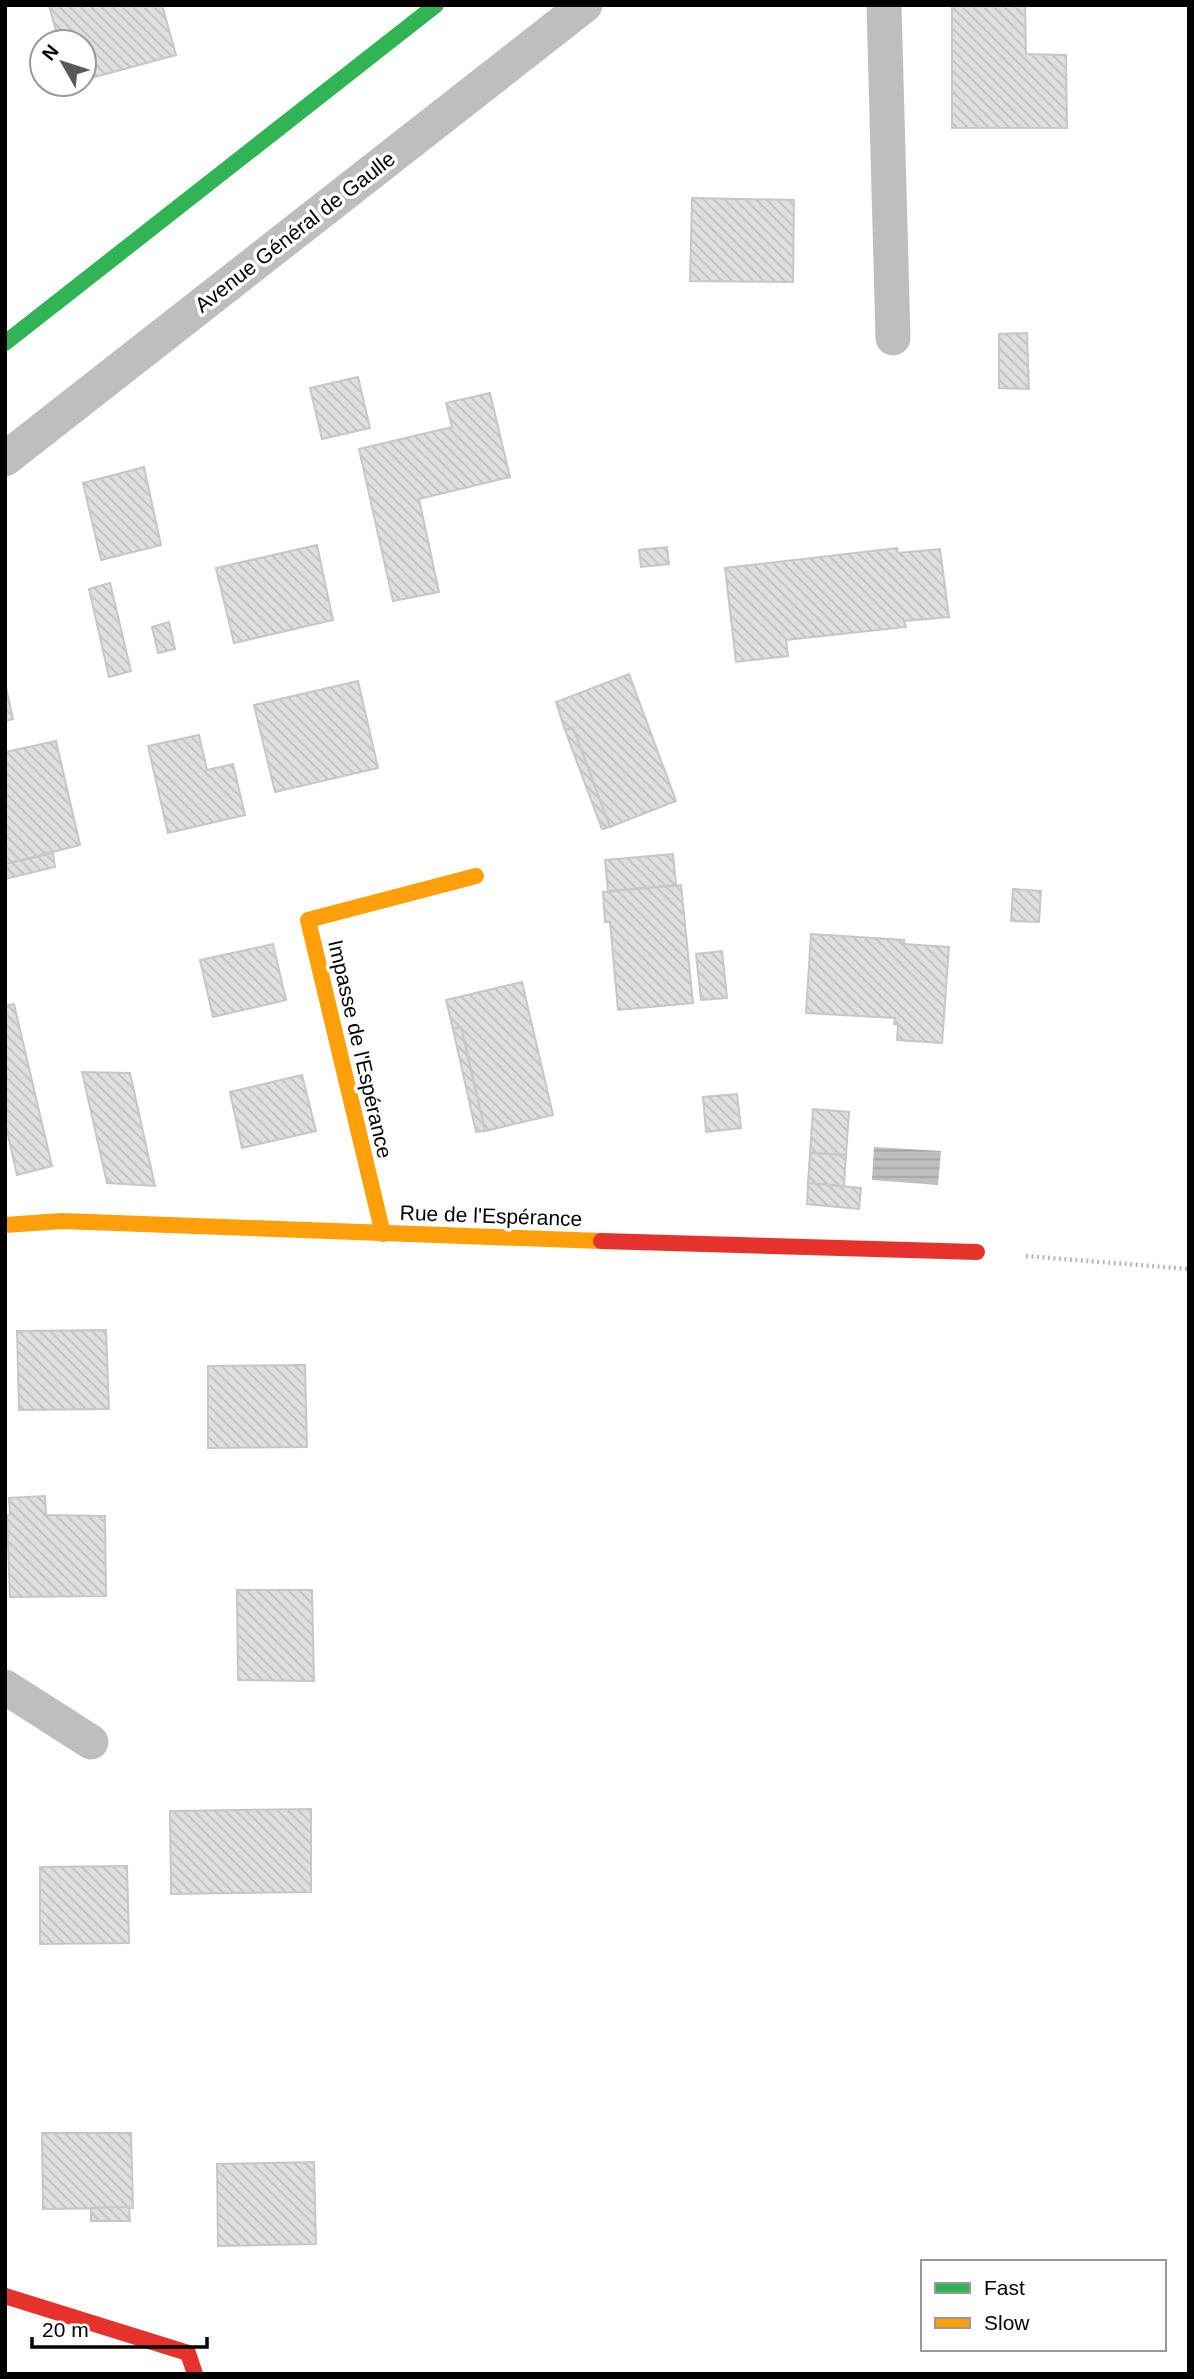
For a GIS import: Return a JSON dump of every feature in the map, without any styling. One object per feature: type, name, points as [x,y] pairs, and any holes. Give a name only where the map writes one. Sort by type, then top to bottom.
[{"type":"street","points":[[5,343],[436,5]]},
{"type":"street","name":"Impasse de l'Espérance","points":[[383,1234],[308,920],[476,876]]},
{"type":"street","name":"Rue de l'Espérance","points":[[5,1225],[62,1221],[383,1234],[977,1252]]},
{"type":"street","points":[[5,2296],[188,2353],[195,2374]]},
{"type":"lane","name":"Avenue Général de Gaulle","points":[[5,459],[585,5]]},
{"type":"lane","points":[[884,5],[893,338]]},
{"type":"lane","points":[[5,1687],[91,1742]]},
{"type":"path","points":[[977,1252],[1189,1269]]},
{"type":"shaded area","points":[[874,1147],[941,1151],[938,1185],[872,1180]]},
{"type":"building","points":[[49,5],[162,5],[176,55],[98,76],[98,28],[55,28]]},
{"type":"building","points":[[952,5],[1025,5],[1026,54],[1066,55],[1067,128],[952,128]]},
{"type":"building","points":[[692,198],[794,200],[793,282],[690,281]]},
{"type":"building","points":[[1027,333],[1029,389],[999,388],[999,334]]},
{"type":"building","points":[[358,377],[370,428],[322,439],[310,388]]},
{"type":"building","points":[[490,393],[510,477],[419,499],[439,592],[393,601],[359,449],[452,427],[446,403]]},
{"type":"building","points":[[144,467],[161,545],[101,560],[83,483]]},
{"type":"building","points":[[317,545],[333,620],[234,643],[216,568]]},
{"type":"building","points":[[667,547],[669,564],[641,567],[639,550]]},
{"type":"building","points":[[897,548],[898,553],[940,549],[949,617],[904,621],[906,627],[786,640],[788,656],[736,662],[725,568]]},
{"type":"building","points":[[110,583],[131,671],[109,677],[89,589]]},
{"type":"building","points":[[169,622],[175,649],[158,653],[152,627]]},
{"type":"building","points":[[629,674],[676,801],[610,827],[573,728],[565,730],[556,702]]},
{"type":"building","points":[[358,681],[378,768],[275,792],[254,705]]},
{"type":"building","points":[[5,683],[13,719],[5,721]]},
{"type":"building","points":[[573,728],[610,827],[602,829],[565,730]]},
{"type":"building","points":[[199,735],[207,770],[233,764],[245,815],[168,833],[148,746]]},
{"type":"building","points":[[56,741],[80,845],[5,864],[5,752]]},
{"type":"building","points":[[53,853],[55,867],[5,879],[5,864]]},
{"type":"building","points":[[673,854],[676,885],[608,891],[605,860]]},
{"type":"building","points":[[681,885],[693,1003],[618,1010],[610,922],[605,922],[603,892]]},
{"type":"building","points":[[1013,889],[1041,891],[1039,922],[1011,921]]},
{"type":"building","points":[[811,934],[904,940],[904,944],[949,947],[942,1043],[897,1040],[898,1025],[894,1024],[895,1018],[806,1013]]},
{"type":"building","points":[[273,944],[286,1000],[213,1017],[200,960]]},
{"type":"building","points":[[722,951],[727,998],[701,1000],[696,954]]},
{"type":"building","points":[[522,982],[553,1115],[485,1131],[461,1027],[453,1029],[446,1000]]},
{"type":"building","points":[[14,1004],[52,1166],[17,1175],[5,1122],[5,1006]]},
{"type":"building","points":[[461,1027],[485,1131],[476,1132],[453,1029]]},
{"type":"building","points":[[82,1072],[130,1073],[155,1186],[107,1183]]},
{"type":"building","points":[[302,1075],[316,1131],[242,1148],[230,1092]]},
{"type":"building","points":[[737,1094],[741,1128],[706,1132],[703,1097]]},
{"type":"building","points":[[813,1109],[849,1112],[846,1155],[810,1153]]},
{"type":"building","points":[[810,1153],[846,1155],[844,1186],[808,1183]]},
{"type":"building","points":[[808,1183],[861,1188],[859,1209],[807,1204]]},
{"type":"building","points":[[106,1330],[109,1409],[19,1410],[17,1331]]},
{"type":"building","points":[[305,1365],[307,1447],[208,1448],[208,1366]]},
{"type":"building","points":[[45,1496],[46,1515],[105,1516],[106,1596],[10,1597],[7,1516],[10,1514],[9,1498]]},
{"type":"building","points":[[237,1590],[312,1590],[314,1681],[238,1680]]},
{"type":"building","points":[[311,1809],[311,1892],[171,1894],[170,1811]]},
{"type":"building","points":[[127,1866],[129,1943],[40,1944],[40,1867]]},
{"type":"building","points":[[42,2133],[131,2133],[133,2208],[43,2209]]},
{"type":"building","points":[[314,2162],[316,2244],[218,2246],[217,2164]]},
{"type":"building","points":[[129,2207],[130,2221],[91,2221],[91,2208]]},
{"type":"traffic: fast","points":[[5,343],[436,5]]},
{"type":"traffic: slow","points":[[383,1234],[308,920],[476,876]]},
{"type":"traffic: slow","points":[[5,1225],[62,1221],[601,1241]]},
{"type":"traffic: jam","points":[[601,1241],[977,1252]]},
{"type":"traffic: jam","points":[[5,2296],[188,2353],[195,2374]]}]
